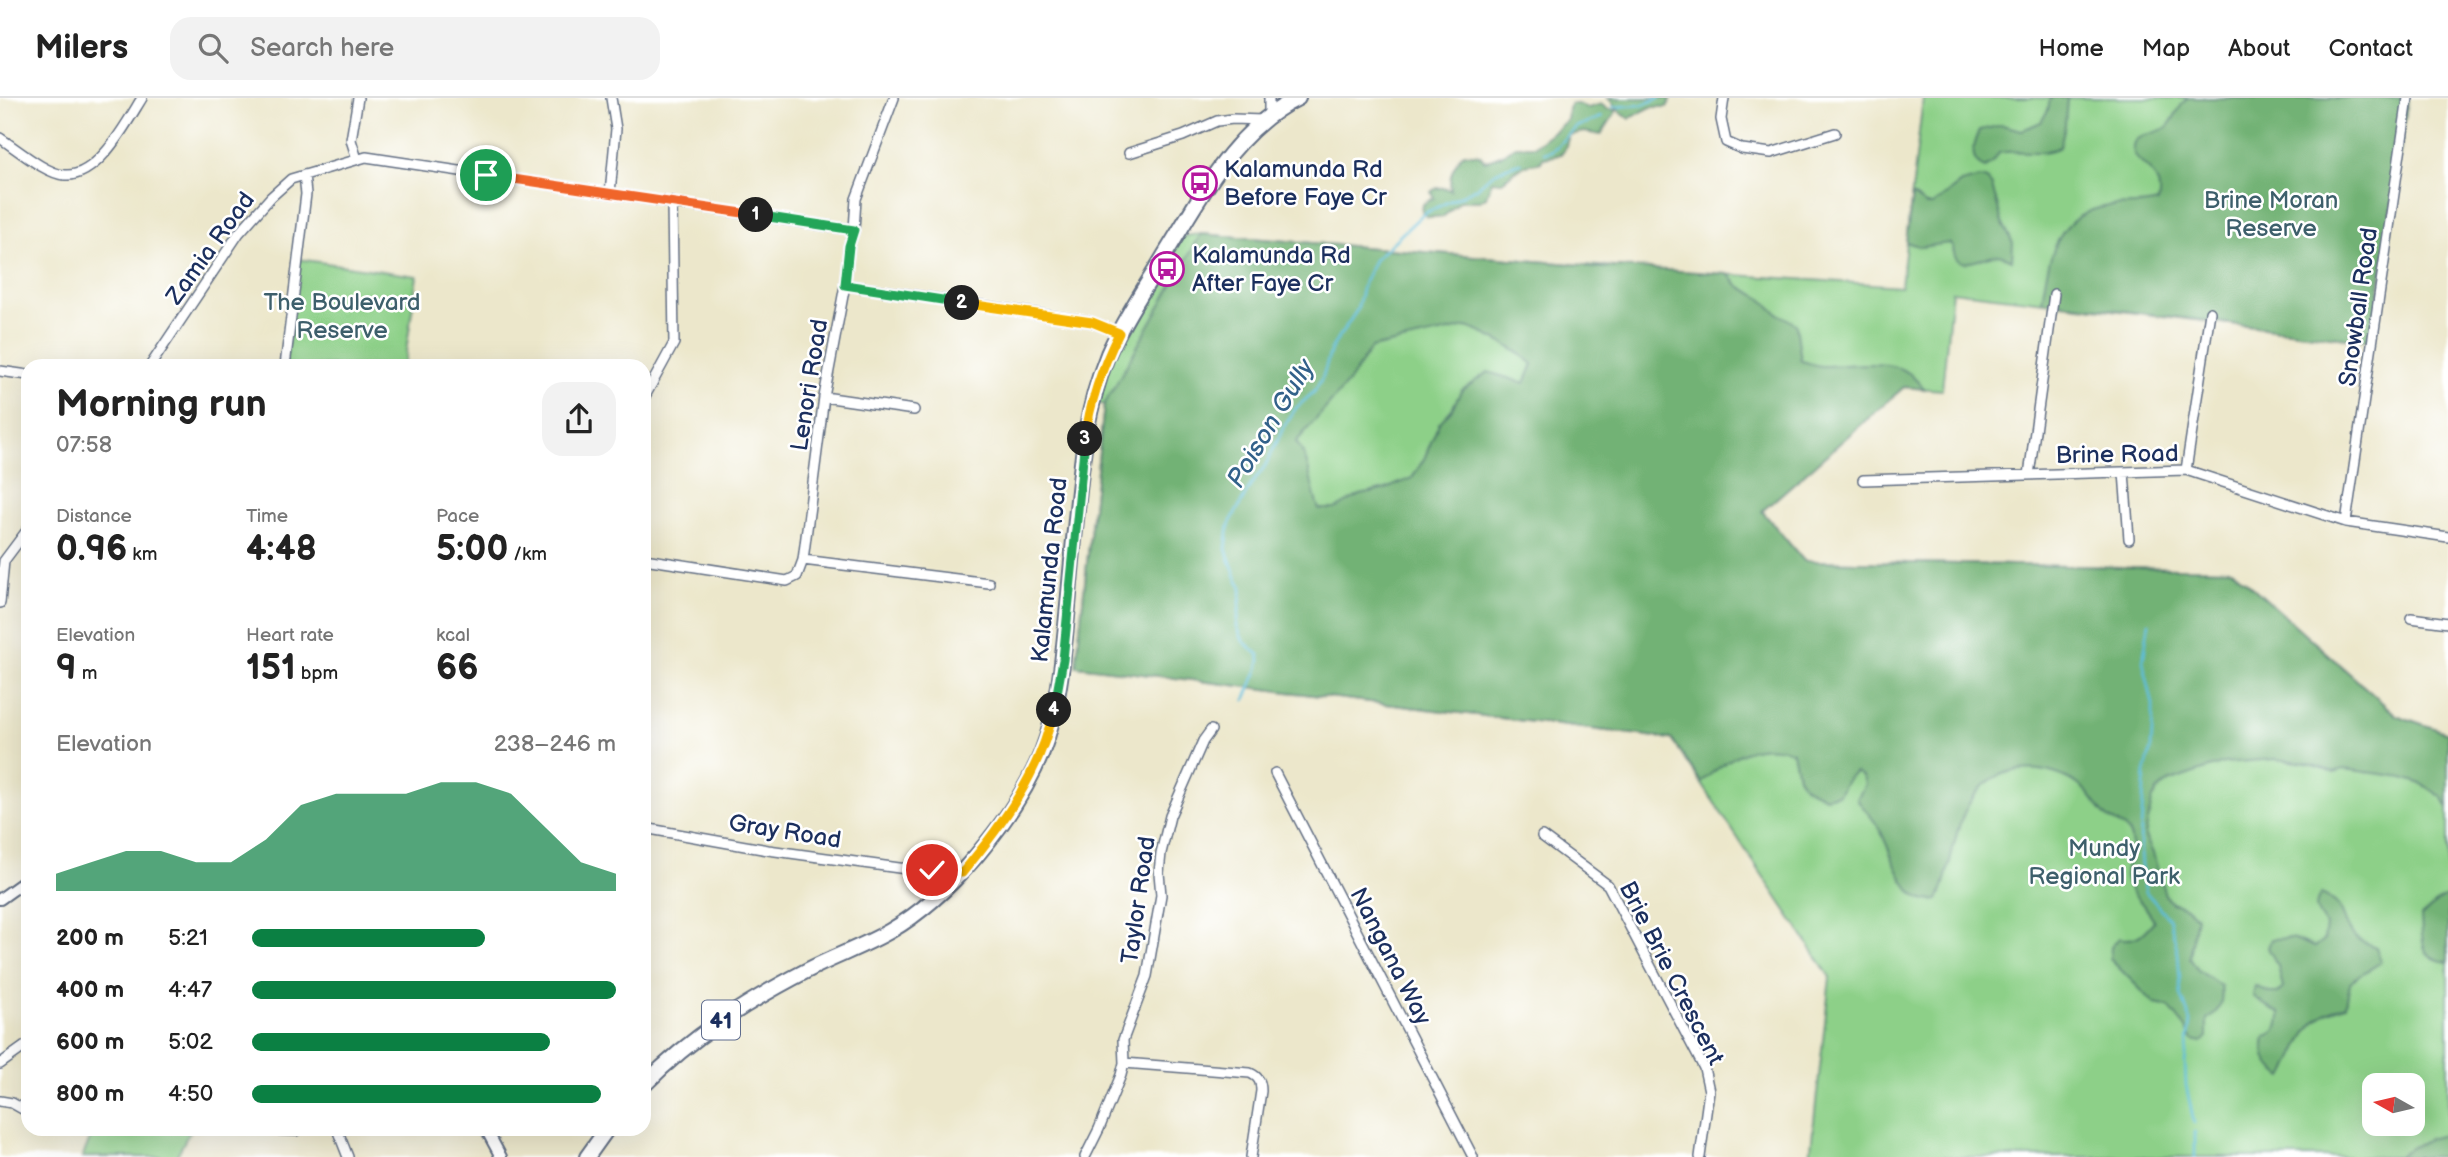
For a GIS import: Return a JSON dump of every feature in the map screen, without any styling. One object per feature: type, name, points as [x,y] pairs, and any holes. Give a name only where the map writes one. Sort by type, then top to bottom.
[{"type":"main road","name":"Kalamunda Road","points":[[651,1078],[684,1047],[730,1013],[809,970],[890,931],[940,894],[962,873],[1006,819],[1041,754],[1051,723],[1062,668],[1086,432],[1092,401],[1108,354],[1226,159],[1247,134],[1266,118],[1298,98]]},
{"type":"main road","points":[[587,1157],[602,1136]]},
{"type":"street","points":[[0,138],[43,167],[65,176],[84,173],[111,146],[142,98]]},
{"type":"street","points":[[357,159],[351,141],[358,98]]},
{"type":"street","points":[[610,193],[616,129],[611,98]]},
{"type":"street","name":"Lenori Road","points":[[803,560],[824,397],[854,230],[856,199],[894,98]]},
{"type":"street","points":[[1129,153],[1183,136],[1217,121],[1266,118],[1269,98]]},
{"type":"street","points":[[1724,98],[1721,119],[1727,142],[1742,149],[1771,153],[1835,133]]},
{"type":"street","name":"Snowball Road","points":[[2346,522],[2408,98]]},
{"type":"street","name":"Zamia Road","points":[[155,359],[239,233],[271,197],[291,179],[366,157],[854,230]]},
{"type":"street","points":[[286,359],[306,194],[304,175]]},
{"type":"street","points":[[651,385],[674,344],[672,202]]},
{"type":"street","points":[[845,285],[1092,322],[1119,333]]},
{"type":"street","points":[[2029,475],[2054,294]]},
{"type":"street","points":[[2186,470],[2210,312]]},
{"type":"street","points":[[0,371],[21,374]]},
{"type":"street","points":[[824,397],[914,410]]},
{"type":"street","name":"Brine Road","points":[[1863,480],[2186,470],[2346,522],[2448,537]]},
{"type":"street","points":[[2124,472],[2129,539]]},
{"type":"street","points":[[0,603],[4,561],[21,538]]},
{"type":"street","points":[[651,559],[787,580],[797,576],[803,560],[989,583]]},
{"type":"street","points":[[2411,618],[2448,623]]},
{"type":"street","name":"Taylor Road","points":[[1085,1157],[1108,1109],[1124,1063],[1123,1040],[1147,976],[1161,895],[1161,853],[1170,816],[1190,767],[1211,730]]},
{"type":"street","name":"Nangana Way","points":[[1275,773],[1473,1157]]},
{"type":"street","name":"Gray Road","points":[[651,829],[921,871],[962,873]]},
{"type":"street","name":"Brie Brie Crescent","points":[[1542,836],[1608,885],[1704,1068],[1709,1091],[1700,1157]]},
{"type":"street","points":[[921,871],[932,878],[940,894]]},
{"type":"street","points":[[0,899],[21,884]]},
{"type":"street","points":[[0,1065],[21,1049]]},
{"type":"street","points":[[1124,1063],[1250,1073],[1255,1076],[1261,1084],[1261,1091],[1251,1157]]},
{"type":"street","points":[[0,1101],[21,1108]]},
{"type":"street","points":[[340,1136],[348,1157]]},
{"type":"street","points":[[490,1136],[501,1157]]},
{"type":"green space","points":[[1608,98],[1672,98],[1667,107],[1651,107],[1630,118],[1622,114]]},
{"type":"green space","name":"Mundy Regional Park","points":[[1923,98],[2408,98],[2372,341],[1952,291],[1942,390],[1904,387],[1762,511],[1804,561],[2232,569],[2396,715],[2448,733],[2448,1157],[1810,1157],[1830,977],[1672,739],[1076,666],[1104,405],[1092,401],[1108,354],[1176,237],[1201,234],[1584,265],[1901,286]]},
{"type":"green space","points":[[2050,98],[2067,98],[2060,147],[2037,152],[1999,153],[1985,168],[1979,165],[1973,152],[1980,130],[2002,125],[2022,130],[2041,122],[2048,110]]},
{"type":"green space","name":"Brine Moran Reserve","points":[[2188,98],[2408,98],[2372,341],[2042,301],[2052,253],[2058,240],[2077,218],[2091,210],[2109,206],[2158,202],[2157,182],[2137,158],[2133,146],[2138,138],[2169,125]]},
{"type":"green space","points":[[1571,104],[1588,108],[1601,104],[1607,109],[1617,110],[1601,135],[1584,132],[1569,135],[1562,153],[1543,158],[1540,163],[1526,165],[1502,182],[1492,181],[1486,197],[1480,201],[1460,201],[1443,217],[1427,217],[1422,212],[1423,204],[1434,198],[1431,192],[1433,190],[1451,190],[1452,171],[1463,153],[1480,155],[1485,161],[1516,146],[1535,146],[1567,120]]},
{"type":"green space","points":[[1980,178],[1987,180],[1992,186],[2002,222],[2013,243],[2012,260],[1995,255],[1963,262],[1958,260],[1949,243],[1921,247],[1906,242],[1912,195],[1926,205],[1932,205],[1961,183]]},
{"type":"green space","points":[[1201,234],[1584,265],[1591,268],[1619,267],[1728,274],[1739,286],[1761,298],[1777,313],[1796,324],[1801,361],[1823,366],[1892,366],[1904,370],[1924,389],[1904,387],[1762,511],[1804,561],[2232,569],[2396,715],[2448,733],[2448,808],[2443,798],[2422,784],[2396,776],[2344,769],[2334,772],[2306,763],[2276,759],[2224,763],[2168,782],[2157,791],[2152,801],[2145,836],[2153,853],[2165,895],[2172,903],[2187,908],[2196,916],[2190,958],[2198,970],[2221,986],[2220,1005],[2207,1019],[2207,1038],[2202,1042],[2193,1040],[2169,1007],[2155,1004],[2110,959],[2111,947],[2119,938],[2139,936],[2154,921],[2130,889],[2125,877],[2131,846],[2128,832],[2106,816],[2086,791],[2074,782],[2047,771],[2017,770],[1990,780],[1979,790],[1963,814],[1938,900],[1926,900],[1916,896],[1908,887],[1878,826],[1857,799],[1865,784],[1863,777],[1855,772],[1839,794],[1825,797],[1805,787],[1798,777],[1793,752],[1779,748],[1766,747],[1743,753],[1732,758],[1701,782],[1672,739],[1076,666],[1104,405]],"holes":[[[1467,327],[1510,347],[1533,364],[1525,383],[1488,372],[1461,391],[1452,409],[1439,423],[1424,459],[1412,478],[1386,489],[1360,495],[1335,509],[1319,509],[1305,457],[1296,442],[1348,383],[1371,348]]]},
{"type":"green space","name":"The Boulevard Reserve","points":[[298,259],[417,276],[405,359],[286,359]]},
{"type":"green space","points":[[2321,894],[2330,898],[2340,908],[2355,937],[2376,947],[2381,961],[2350,982],[2346,1005],[2332,1010],[2313,1024],[2284,1077],[2270,1065],[2264,1050],[2265,1037],[2277,1028],[2280,1013],[2253,996],[2255,986],[2269,993],[2278,993],[2283,988],[2278,966],[2268,948],[2271,939],[2292,938],[2315,947],[2324,940],[2326,925],[2316,906]]},
{"type":"green space","points":[[2448,896],[2448,962],[2431,957],[2424,947],[2421,916]]},
{"type":"green space","points":[[2448,1135],[2448,1157],[2397,1157],[2421,1142]]},
{"type":"green space","points":[[92,1136],[187,1136],[176,1157],[82,1157]]},
{"type":"waterway","name":"Poison Gully","points":[[1613,107],[1641,105],[1660,98]]},
{"type":"waterway","points":[[1544,153],[1553,150],[1576,127],[1602,117]]},
{"type":"waterway","name":"Poison Gully","points":[[1245,700],[1260,660],[1259,655],[1243,641],[1237,626],[1242,587],[1226,549],[1229,525],[1265,466],[1286,423],[1296,408],[1315,391],[1323,376],[1331,349],[1357,310],[1364,282],[1374,260],[1423,214],[1477,188],[1497,172],[1521,163]]},
{"type":"waterway","points":[[2149,623],[2143,661],[2153,714],[2140,841],[2143,878],[2146,892],[2170,920],[2178,953],[2181,995],[2191,1022],[2185,1062],[2186,1085],[2194,1123]]},
{"type":"waterway","points":[[2195,1132],[2195,1157]]},
{"type":"place","name":"Kalamunda Rd Before Faye Cr","points":[[1200,183]]},
{"type":"place","name":"Kalamunda Rd After Faye Cr","points":[[1167,269]]},
{"type":"route","points":[[486,175],[854,230],[849,246],[845,285],[1092,322],[1119,333],[1108,354],[1092,401],[1086,432],[1061,677],[1046,740],[1024,790],[1006,819],[962,873],[932,870]]}]
